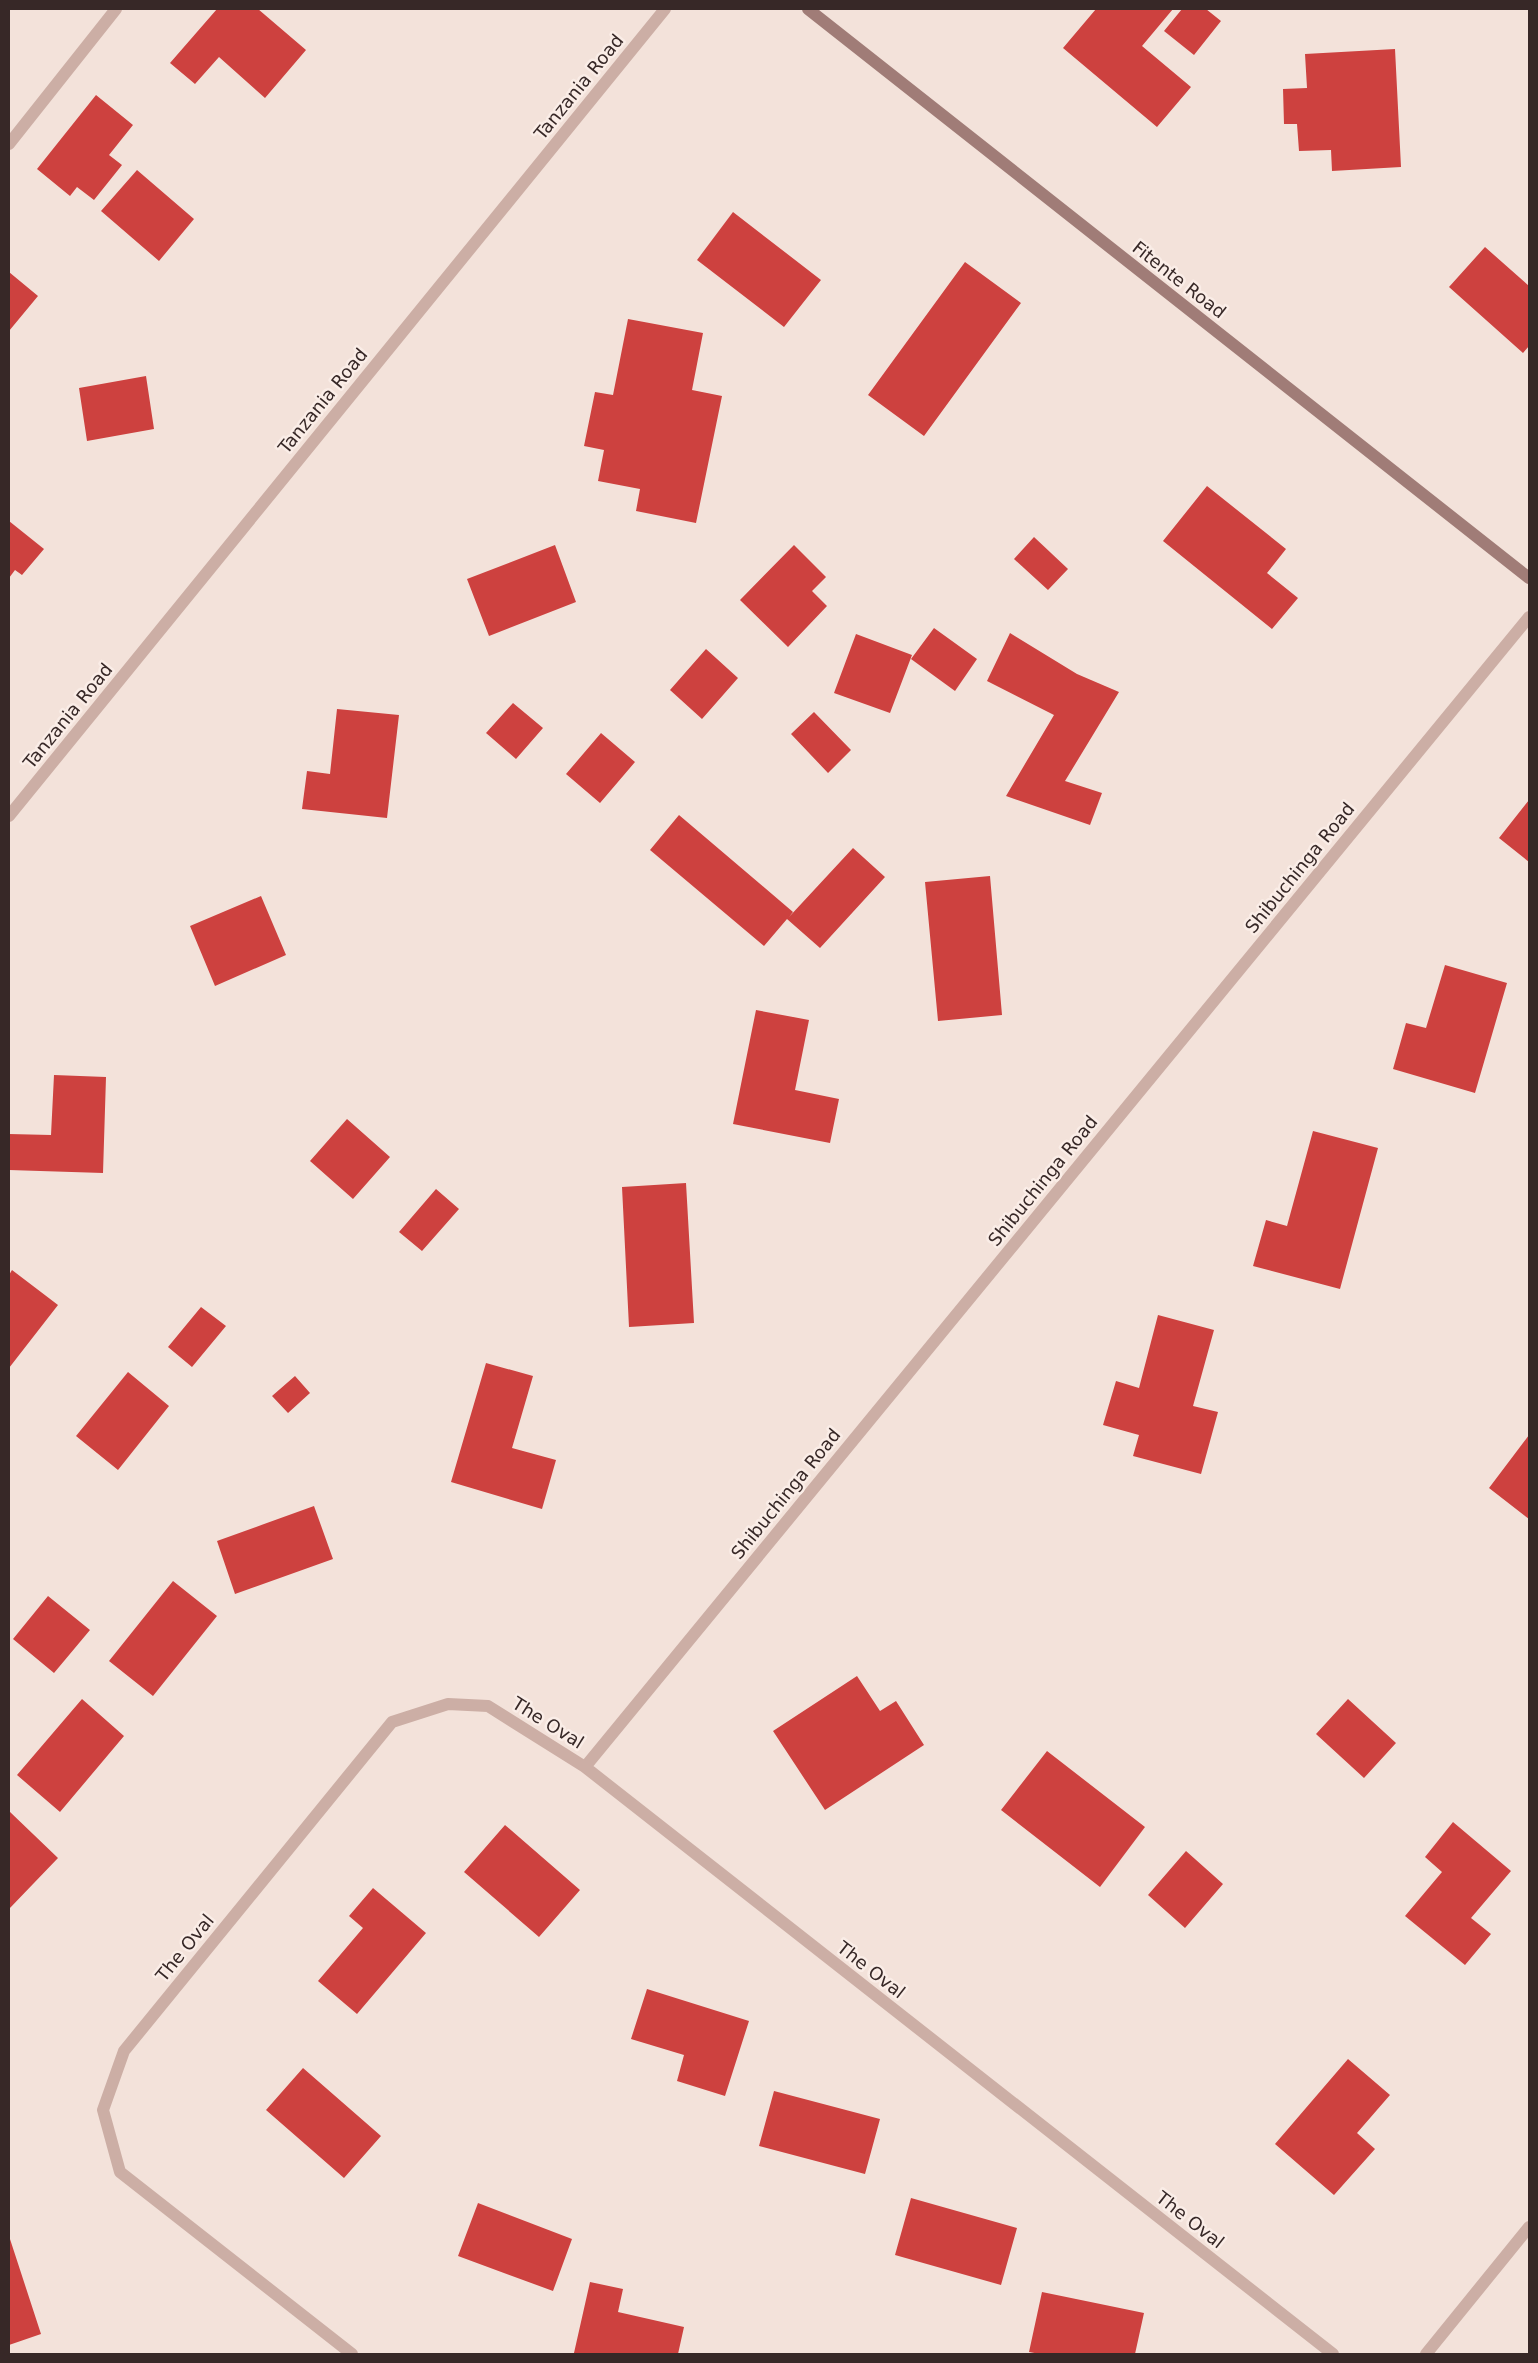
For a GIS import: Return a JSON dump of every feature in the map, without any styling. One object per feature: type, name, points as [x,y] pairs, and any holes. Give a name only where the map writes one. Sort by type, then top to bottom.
[{"type":"main road","name":"Fitente Road","points":[[808,9],[1529,578]]},
{"type":"street","points":[[9,144],[116,9]]},
{"type":"street","name":"Tanzania Road","points":[[9,816],[665,9]]},
{"type":"street","name":"Shibuchinga Road","points":[[585,1767],[1529,617]]},
{"type":"street","name":"The Oval","points":[[352,2354],[120,2172],[103,2110],[124,2051],[392,1722],[448,1704],[488,1706],[585,1767],[1333,2354]]},
{"type":"street","points":[[1426,2354],[1529,2226]]},
{"type":"building","points":[[217,9],[258,9],[306,50],[265,98],[219,57],[195,84],[170,63]]},
{"type":"building","points":[[1096,9],[1173,9],[1142,46],[1191,87],[1157,127],[1063,48]]},
{"type":"building","points":[[1182,9],[1206,9],[1221,21],[1194,55],[1164,31]]},
{"type":"building","points":[[1395,49],[1401,167],[1332,171],[1331,150],[1299,151],[1297,124],[1284,124],[1283,89],[1307,88],[1305,54]]},
{"type":"building","points":[[96,95],[133,125],[109,155],[122,165],[94,200],[77,187],[70,196],[37,169]]},
{"type":"building","points":[[137,170],[194,219],[159,261],[101,211]]},
{"type":"building","points":[[733,212],[821,280],[784,327],[697,260]]},
{"type":"building","points":[[1485,247],[1529,286],[1529,346],[1523,353],[1449,287]]},
{"type":"building","points":[[965,262],[1021,303],[924,436],[868,395]]},
{"type":"building","points":[[9,272],[38,296],[9,331]]},
{"type":"building","points":[[628,319],[703,333],[692,390],[722,396],[696,523],[636,511],[640,489],[598,481],[604,450],[584,446],[595,392],[613,395]]},
{"type":"building","points":[[146,376],[154,429],[87,441],[79,388]]},
{"type":"building","points":[[1207,486],[1286,549],[1267,573],[1298,598],[1272,629],[1163,541]]},
{"type":"building","points":[[9,521],[44,549],[22,575],[15,570],[9,578]]},
{"type":"building","points":[[1034,537],[1068,569],[1048,590],[1014,559]]},
{"type":"building","points":[[555,545],[576,602],[489,636],[467,579]]},
{"type":"building","points":[[794,545],[826,577],[812,591],[827,606],[788,647],[740,600]]},
{"type":"building","points":[[934,628],[977,659],[955,691],[911,659]]},
{"type":"building","points":[[1010,633],[1077,674],[1119,692],[1065,781],[1102,793],[1090,825],[1006,796],[1054,715],[987,681]]},
{"type":"building","points":[[856,634],[912,655],[890,713],[834,693]]},
{"type":"building","points":[[706,649],[738,678],[702,719],[670,690]]},
{"type":"building","points":[[513,703],[543,728],[516,759],[486,733]]},
{"type":"building","points":[[337,709],[399,715],[387,818],[302,809],[307,771],[330,774]]},
{"type":"building","points":[[814,712],[851,750],[828,773],[791,734]]},
{"type":"building","points":[[601,733],[635,762],[600,803],[566,774]]},
{"type":"building","points":[[1529,800],[1529,862],[1499,838]]},
{"type":"building","points":[[679,815],[793,912],[789,917],[853,848],[885,877],[820,948],[787,919],[764,946],[650,850]]},
{"type":"building","points":[[990,876],[1002,1015],[938,1021],[925,882]]},
{"type":"building","points":[[261,896],[286,955],[215,986],[190,926]]},
{"type":"building","points":[[1445,965],[1507,983],[1475,1093],[1393,1069],[1406,1023],[1426,1028]]},
{"type":"building","points":[[756,1010],[809,1020],[795,1090],[839,1099],[830,1143],[733,1124]]},
{"type":"building","points":[[54,1075],[106,1077],[103,1173],[9,1170],[9,1134],[51,1135]]},
{"type":"building","points":[[347,1119],[390,1157],[353,1199],[310,1161]]},
{"type":"building","points":[[1313,1131],[1378,1148],[1340,1289],[1253,1266],[1266,1220],[1287,1226]]},
{"type":"building","points":[[686,1183],[694,1323],[629,1327],[622,1187]]},
{"type":"building","points":[[436,1189],[459,1209],[422,1251],[399,1232]]},
{"type":"building","points":[[12,1270],[58,1305],[9,1368],[9,1275]]},
{"type":"building","points":[[201,1307],[226,1326],[192,1367],[168,1347]]},
{"type":"building","points":[[1158,1315],[1214,1330],[1193,1406],[1218,1412],[1201,1474],[1133,1456],[1139,1435],[1103,1425],[1116,1381],[1139,1388]]},
{"type":"building","points":[[486,1363],[533,1376],[512,1448],[556,1460],[542,1509],[451,1482]]},
{"type":"building","points":[[128,1372],[169,1406],[118,1470],[76,1436]]},
{"type":"building","points":[[295,1376],[310,1393],[288,1413],[272,1396]]},
{"type":"building","points":[[1529,1435],[1529,1519],[1489,1488]]},
{"type":"building","points":[[314,1506],[333,1559],[235,1594],[217,1541]]},
{"type":"building","points":[[173,1581],[217,1616],[153,1696],[109,1661]]},
{"type":"building","points":[[48,1596],[90,1630],[54,1673],[13,1639]]},
{"type":"building","points":[[857,1676],[880,1711],[896,1701],[924,1745],[825,1810],[773,1731]]},
{"type":"building","points":[[82,1699],[124,1736],[60,1812],[17,1775]]},
{"type":"building","points":[[1348,1699],[1396,1743],[1364,1778],[1316,1734]]},
{"type":"building","points":[[1047,1751],[1145,1827],[1100,1887],[1001,1810]]},
{"type":"building","points":[[9,1811],[58,1858],[9,1909]]},
{"type":"building","points":[[1453,1822],[1511,1871],[1471,1918],[1491,1934],[1465,1965],[1405,1916],[1442,1872],[1425,1857]]},
{"type":"building","points":[[505,1825],[580,1890],[539,1937],[464,1872]]},
{"type":"building","points":[[1186,1851],[1223,1884],[1185,1928],[1148,1895]]},
{"type":"building","points":[[373,1888],[426,1933],[357,2014],[318,1981],[363,1928],[349,1916]]},
{"type":"building","points":[[647,1989],[749,2021],[725,2096],[677,2081],[684,2055],[631,2039]]},
{"type":"building","points":[[1348,2059],[1390,2095],[1357,2133],[1375,2149],[1334,2195],[1275,2144]]},
{"type":"building","points":[[303,2068],[381,2136],[344,2178],[266,2110]]},
{"type":"building","points":[[774,2091],[880,2119],[865,2174],[759,2146]]},
{"type":"building","points":[[911,2198],[1017,2228],[1001,2285],[895,2255]]},
{"type":"building","points":[[478,2203],[572,2239],[553,2291],[458,2256]]},
{"type":"building","points":[[9,2236],[41,2334],[9,2345]]},
{"type":"building","points":[[590,2282],[623,2289],[618,2312],[684,2327],[678,2354],[574,2353]]},
{"type":"building","points":[[1042,2292],[1144,2313],[1135,2354],[1040,2354],[1029,2352]]}]
